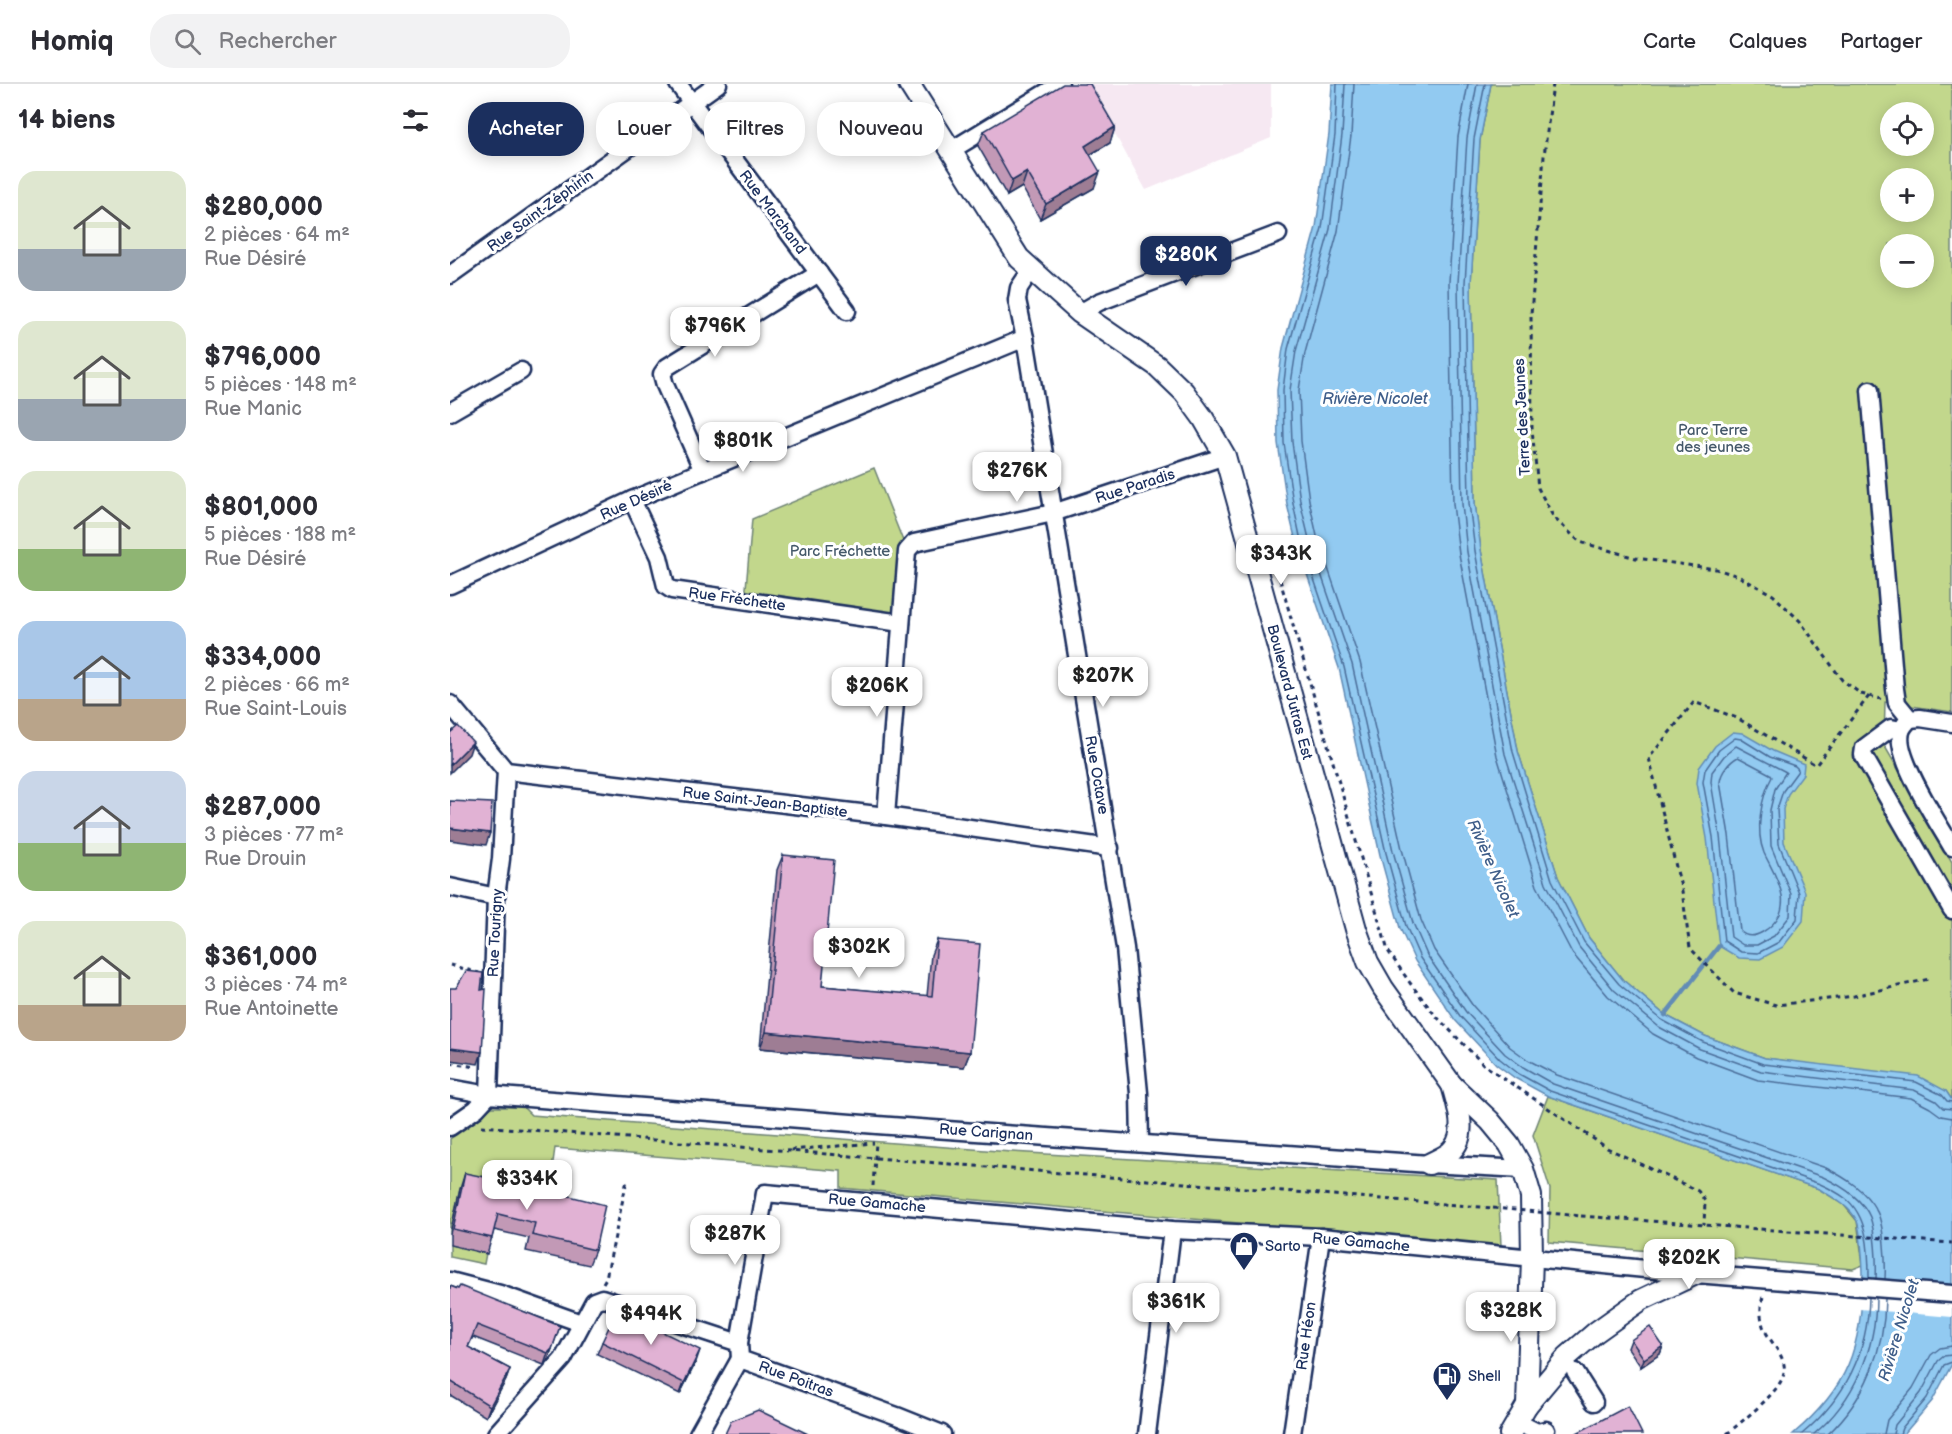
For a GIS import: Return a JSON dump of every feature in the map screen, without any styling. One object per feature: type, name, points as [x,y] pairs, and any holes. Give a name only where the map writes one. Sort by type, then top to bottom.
[{"type":"main road","name":"Boulevard Jutras Est","points":[[909,84],[1019,258],[1080,313],[1157,366],[1171,379],[1184,392],[1203,418],[1225,456],[1356,928],[1368,962],[1383,988],[1452,1085],[1490,1121],[1509,1144],[1523,1169],[1531,1196],[1532,1258],[1527,1405]]},
{"type":"main road","points":[[1429,1164],[1453,1149],[1461,1131],[1458,1106],[1452,1085]]},
{"type":"main road","points":[[1514,1428],[1527,1405],[1568,1356],[1596,1332],[1641,1300],[1696,1274]]},
{"type":"street","name":"Rue Marchand","points":[[678,84],[691,102]]},
{"type":"street","name":"Rue Saint-Zéphirin","points":[[691,102],[718,84]]},
{"type":"street","points":[[950,151],[1060,84]]},
{"type":"street","name":"Rue Marchand","points":[[692,103],[847,311]]},
{"type":"street","name":"Rue Saint-Zéphirin","points":[[450,275],[616,156]]},
{"type":"street","points":[[1080,313],[1099,302],[1278,234]]},
{"type":"street","name":"Rue Octave","points":[[1031,270],[1019,288],[1017,300],[1125,948],[1139,1093],[1140,1143]]},
{"type":"street","points":[[703,471],[662,374],[667,368],[819,273]]},
{"type":"street","name":"Rue Désiré","points":[[450,585],[632,500],[1025,338]]},
{"type":"street","points":[[450,412],[521,371]]},
{"type":"street","points":[[1870,390],[1897,703],[1905,725],[1901,747],[1906,766],[1952,847]]},
{"type":"street","name":"Rue Paradis","points":[[886,816],[907,551],[914,543],[1053,513],[1225,456]]},
{"type":"street","name":"Rue Fréchette","points":[[632,500],[659,557],[666,586],[672,590],[901,623]]},
{"type":"street","points":[[450,704],[506,771]]},
{"type":"street","points":[[1952,723],[1920,718],[1891,728],[1864,748],[1863,755],[1952,910]]},
{"type":"street","name":"Rue Saint-Jean-Baptiste","points":[[506,771],[886,816],[1110,848]]},
{"type":"street","name":"Rue Tourigny","points":[[489,1095],[496,897],[501,859],[506,771]]},
{"type":"street","points":[[450,887],[496,897]]},
{"type":"street","name":"Rue Carignan","points":[[450,1088],[489,1095],[877,1125],[1523,1169]]},
{"type":"street","points":[[452,1125],[476,1109],[489,1095]]},
{"type":"street","name":"Rue Gamache","points":[[740,1351],[765,1193],[1172,1230],[1321,1238],[1696,1274],[1952,1294]]},
{"type":"street","points":[[1147,1434],[1172,1230]]},
{"type":"street","name":"Rue Héon","points":[[1292,1434],[1321,1238]]},
{"type":"street","points":[[450,1281],[500,1294],[581,1323]]},
{"type":"street","name":"Rue Poitras","points":[[594,1301],[602,1298],[740,1351],[942,1434]]},
{"type":"street","points":[[496,1434],[563,1359],[594,1301]]},
{"type":"street","points":[[698,1434],[740,1351]]},
{"type":"street","points":[[1575,1372],[1593,1402]]},
{"type":"street","points":[[1514,1428],[1539,1432]]},
{"type":"path","name":"Terre des Jeunes","points":[[1553,84],[1544,156],[1531,314],[1532,429],[1538,488],[1554,518],[1580,542],[1636,558],[1716,568],[1738,576],[1773,595],[1800,621],[1842,680],[1861,694],[1897,703]]},
{"type":"path","points":[[1279,578],[1388,951],[1435,1015],[1484,1065],[1607,1148],[1698,1191],[1705,1201],[1704,1225]]},
{"type":"path","points":[[1869,696],[1816,765],[1737,718],[1694,702],[1649,758],[1682,891],[1690,948],[1734,993],[1776,1005],[1854,996],[1929,979]]},
{"type":"path","points":[[450,1063],[477,1067]]},
{"type":"path","points":[[452,1125],[1581,1216],[1952,1243]]},
{"type":"path","points":[[872,1203],[877,1125]]},
{"type":"path","points":[[782,1151],[876,1142]]},
{"type":"path","points":[[594,1301],[606,1278],[627,1180]]},
{"type":"path","points":[[1727,1434],[1780,1383],[1784,1373],[1784,1364],[1778,1350],[1764,1327],[1760,1305],[1763,1294],[1774,1295]]},
{"type":"shaded area","points":[[1087,84],[1271,84],[1271,138],[1146,190]]},
{"type":"green space","name":"Parc Terre des jeunes","points":[[1491,84],[1952,84],[1952,712],[1885,702],[1884,745],[1952,862],[1952,1100],[1946,1091],[1832,1067],[1765,1058],[1705,1036],[1665,1015],[1623,980],[1589,938],[1558,877],[1518,751],[1481,550],[1475,503],[1471,283],[1480,140]]},
{"type":"green space","name":"Parc Fréchette","points":[[874,468],[907,551],[901,623],[745,600],[752,519]]},
{"type":"green space","points":[[1548,1096],[1819,1189],[1843,1204],[1857,1221],[1863,1265],[1853,1269],[1549,1242],[1550,1189],[1533,1135]]},
{"type":"green space","points":[[492,1107],[523,1107],[531,1115],[1011,1152],[1498,1180],[1501,1246],[841,1188],[841,1171],[555,1148],[550,1184],[529,1202],[460,1189],[450,1233],[450,1139]]},
{"type":"green space","points":[[450,1245],[486,1253],[484,1264],[450,1257]]},
{"type":"water","name":"Rivière Nicolet","points":[[1332,84],[1491,84],[1480,140],[1471,283],[1475,503],[1481,550],[1518,751],[1558,877],[1589,938],[1623,980],[1665,1015],[1705,1036],[1765,1058],[1918,1076],[1946,1091],[1952,1100],[1952,1364],[1932,1401],[1904,1434],[1793,1434],[1812,1417],[1839,1383],[1855,1345],[1862,1301],[1863,1271],[1857,1221],[1850,1211],[1819,1189],[1548,1096],[1515,1078],[1496,1064],[1455,1020],[1415,961],[1400,928],[1380,855],[1339,668],[1296,542],[1287,504],[1278,443],[1277,390],[1283,348],[1316,227],[1329,134]]},
{"type":"water","points":[[1733,732],[1742,733],[1773,751],[1804,764],[1803,774],[1788,794],[1783,809],[1784,842],[1805,892],[1803,921],[1783,947],[1760,959],[1739,958],[1719,946],[1707,838],[1697,783],[1699,768],[1715,746]]},
{"type":"pier","points":[[1860,1279],[1952,1286],[1952,1317],[1859,1309]]},
{"type":"building","points":[[1063,84],[1090,84],[1115,127],[1085,146],[1100,172],[1046,204],[1027,172],[1012,181],[984,131]]},
{"type":"building","points":[[458,726],[473,742],[450,765],[450,733]]},
{"type":"building","points":[[450,801],[492,803],[490,833],[450,828]]},
{"type":"building","points":[[783,855],[834,860],[822,986],[932,996],[937,940],[980,944],[970,1052],[766,1032]]},
{"type":"building","points":[[466,971],[483,973],[481,990],[486,989],[482,1052],[450,1048],[450,988],[456,988]]},
{"type":"building","points":[[465,1173],[605,1205],[595,1250],[532,1235],[535,1223],[498,1214],[492,1238],[453,1229]]},
{"type":"building","points":[[450,1286],[458,1289],[460,1286],[560,1326],[552,1349],[548,1353],[477,1325],[468,1347],[510,1369],[490,1406],[450,1381]]},
{"type":"building","points":[[617,1310],[700,1350],[684,1383],[602,1342]]},
{"type":"building","points":[[1650,1327],[1663,1346],[1644,1359],[1631,1340]]},
{"type":"building","points":[[1628,1406],[1642,1434],[1575,1434]]},
{"type":"building","points":[[758,1410],[808,1434],[725,1434],[731,1421]]},
{"type":"waterway","points":[[1665,1015],[1719,946]]},
{"type":"place","name":"Sarto","points":[[1244,1272]]},
{"type":"place","name":"Shell","points":[[1447,1402]]}]
